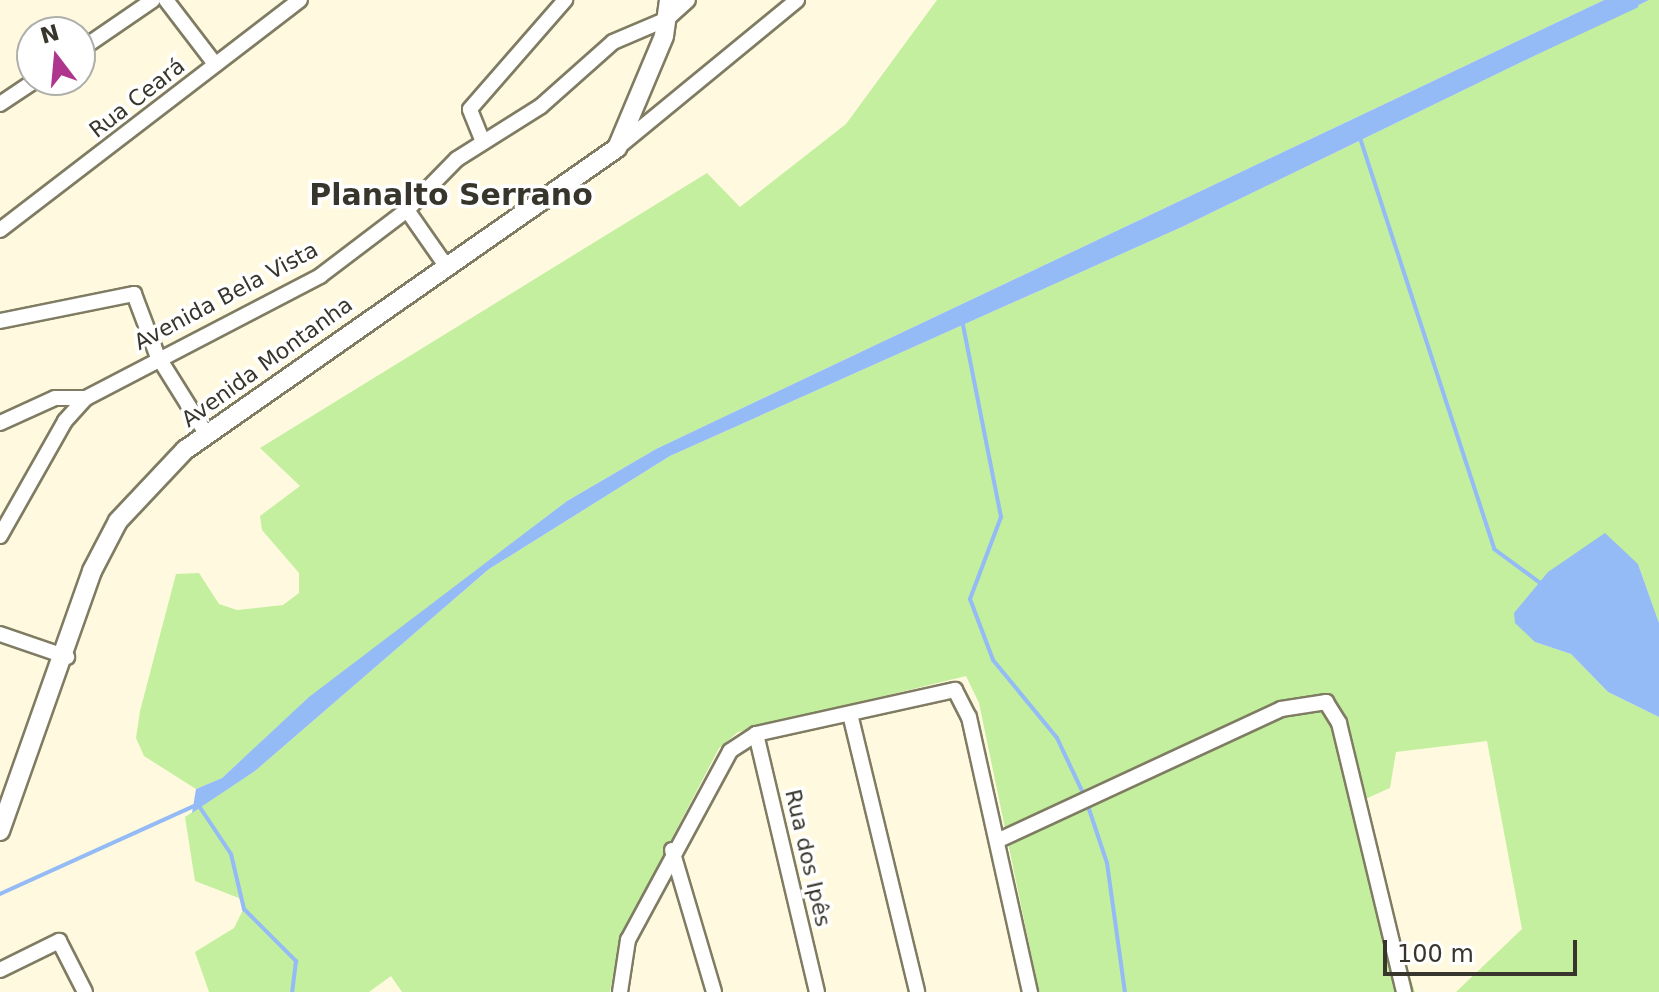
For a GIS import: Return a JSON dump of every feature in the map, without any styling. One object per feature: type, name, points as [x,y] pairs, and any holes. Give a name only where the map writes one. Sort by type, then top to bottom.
[{"type":"street","points":[[96,39],[153,0]]},
{"type":"street","points":[[166,0],[215,64]]},
{"type":"street","name":"Rua Ceará","points":[[0,230],[300,0]]},
{"type":"street","points":[[483,142],[470,109],[565,0]]},
{"type":"street","name":"Avenida Bela Vista","points":[[0,536],[65,421],[86,398],[157,355],[320,276],[407,210],[483,142],[541,106],[613,42],[688,0]]},
{"type":"street","points":[[617,148],[797,0]]},
{"type":"street","points":[[617,148],[668,9]]},
{"type":"street","name":"Avenida Montanha","points":[[0,831],[67,657],[92,571],[118,521],[149,483],[207,435],[444,263],[617,148]]},
{"type":"street","points":[[407,210],[444,263]]},
{"type":"street","points":[[0,321],[134,294],[157,355],[207,435]]},
{"type":"street","points":[[0,423],[55,398],[86,398]]},
{"type":"street","points":[[0,634],[67,657]]},
{"type":"street","points":[[620,992],[628,940],[672,850],[730,751],[756,734],[959,693],[999,840],[1030,992]]},
{"type":"street","points":[[999,840],[1281,709],[1326,702],[1339,723],[1404,992]]},
{"type":"street","points":[[850,714],[917,992]]},
{"type":"street","name":"Rua dos Ipês","points":[[756,734],[817,992]]},
{"type":"street","points":[[672,850],[714,992]]},
{"type":"street","points":[[0,970],[59,941],[85,992]]},
{"type":"green space","points":[[937,0],[1604,0],[656,449],[567,501],[309,698],[222,778],[196,789],[144,756],[136,738],[140,711],[176,574],[199,573],[219,604],[237,610],[283,605],[299,593],[299,573],[262,530],[260,516],[300,486],[260,448],[707,173],[740,207],[846,124]]},
{"type":"green space","points":[[1649,0],[1659,0],[1659,623],[1638,564],[1535,642],[1571,654],[1608,692],[1659,717],[1659,992],[1456,992],[1522,929],[1487,741],[1396,752],[1390,788],[1354,804],[1415,992],[1039,992],[979,703],[966,676],[738,732],[719,748],[620,938],[610,992],[402,992],[391,976],[369,992],[209,992],[195,952],[234,928],[244,908],[239,898],[195,881],[185,817],[255,771],[489,569],[670,456],[1184,226]]},
{"type":"water","points":[[1604,0],[1649,0],[1184,226],[670,456],[489,569],[255,771],[192,813],[196,789],[222,778],[309,697],[567,501],[656,449]]},
{"type":"water","points":[[1605,533],[1638,564],[1659,623],[1659,717],[1608,692],[1571,654],[1535,642],[1515,623],[1514,613],[1548,572]]},
{"type":"waterway","points":[[1398,117],[1636,6]]},
{"type":"waterway","points":[[1359,135],[1494,549],[1543,585]]},
{"type":"waterway","points":[[963,325],[1001,517],[970,599],[993,660],[1057,738],[1084,795]]},
{"type":"waterway","points":[[0,894],[198,804]]},
{"type":"waterway","points":[[199,806],[231,854],[244,909],[296,961],[292,992]]},
{"type":"waterway","points":[[1088,806],[1107,863],[1125,992]]},
{"type":"district","name":"Planalto Serrano","points":[[451,195]]}]
